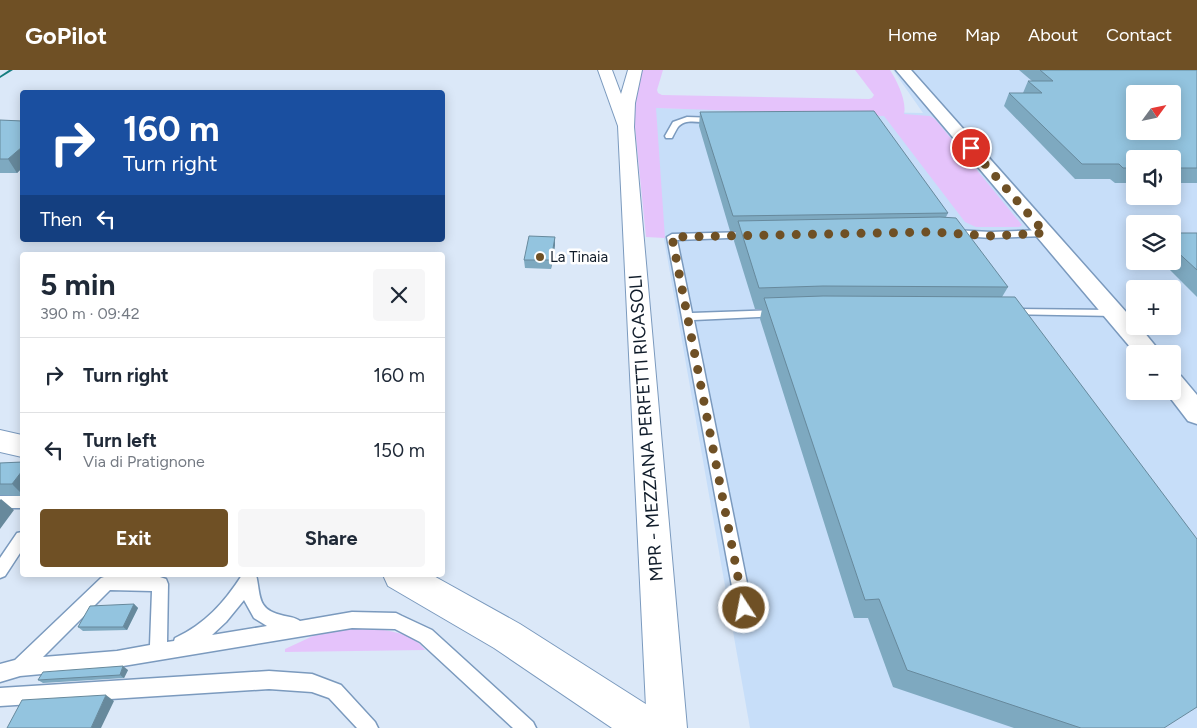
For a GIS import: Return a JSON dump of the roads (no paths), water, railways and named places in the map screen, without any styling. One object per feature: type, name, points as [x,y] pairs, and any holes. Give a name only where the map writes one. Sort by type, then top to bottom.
[{"type":"main road","name":"MPR - MEZZANA PERFETTI RICASOLI","points":[[605,70],[626,127]]},
{"type":"main road","name":"MPR - MEZZANA PERFETTI RICASOLI","points":[[635,70],[627,103],[626,127],[660,635],[652,725]]},
{"type":"main road","points":[[0,442],[20,446]]},
{"type":"main road","points":[[404,577],[508,636],[652,725]]},
{"type":"street","points":[[903,70],[1142,345]]},
{"type":"street","points":[[1181,394],[1197,414]]},
{"type":"lane","points":[[669,136],[676,124],[690,120],[728,120]]},
{"type":"lane","points":[[939,232],[959,230],[992,236],[1045,233]]},
{"type":"lane","points":[[744,608],[672,237],[762,235]]},
{"type":"lane","points":[[995,312],[1115,313]]},
{"type":"lane","points":[[686,317],[789,313]]},
{"type":"lane","points":[[0,502],[20,502]]},
{"type":"lane","points":[[0,571],[20,541]]},
{"type":"lane","points":[[162,651],[206,632],[224,614],[248,577]]},
{"type":"lane","points":[[249,577],[249,596],[259,613],[275,623],[308,627]]},
{"type":"lane","points":[[20,667],[107,583],[160,584],[162,651]]},
{"type":"lane","points":[[0,673],[20,667],[117,659],[352,620],[396,621],[426,636],[527,728]]},
{"type":"lane","points":[[0,697],[270,680],[312,683],[335,691],[368,728]]},
{"type":"waterway","points":[[0,77],[11,70]]},
{"type":"place","name":"La Tinaia","points":[[540,257]]}]
